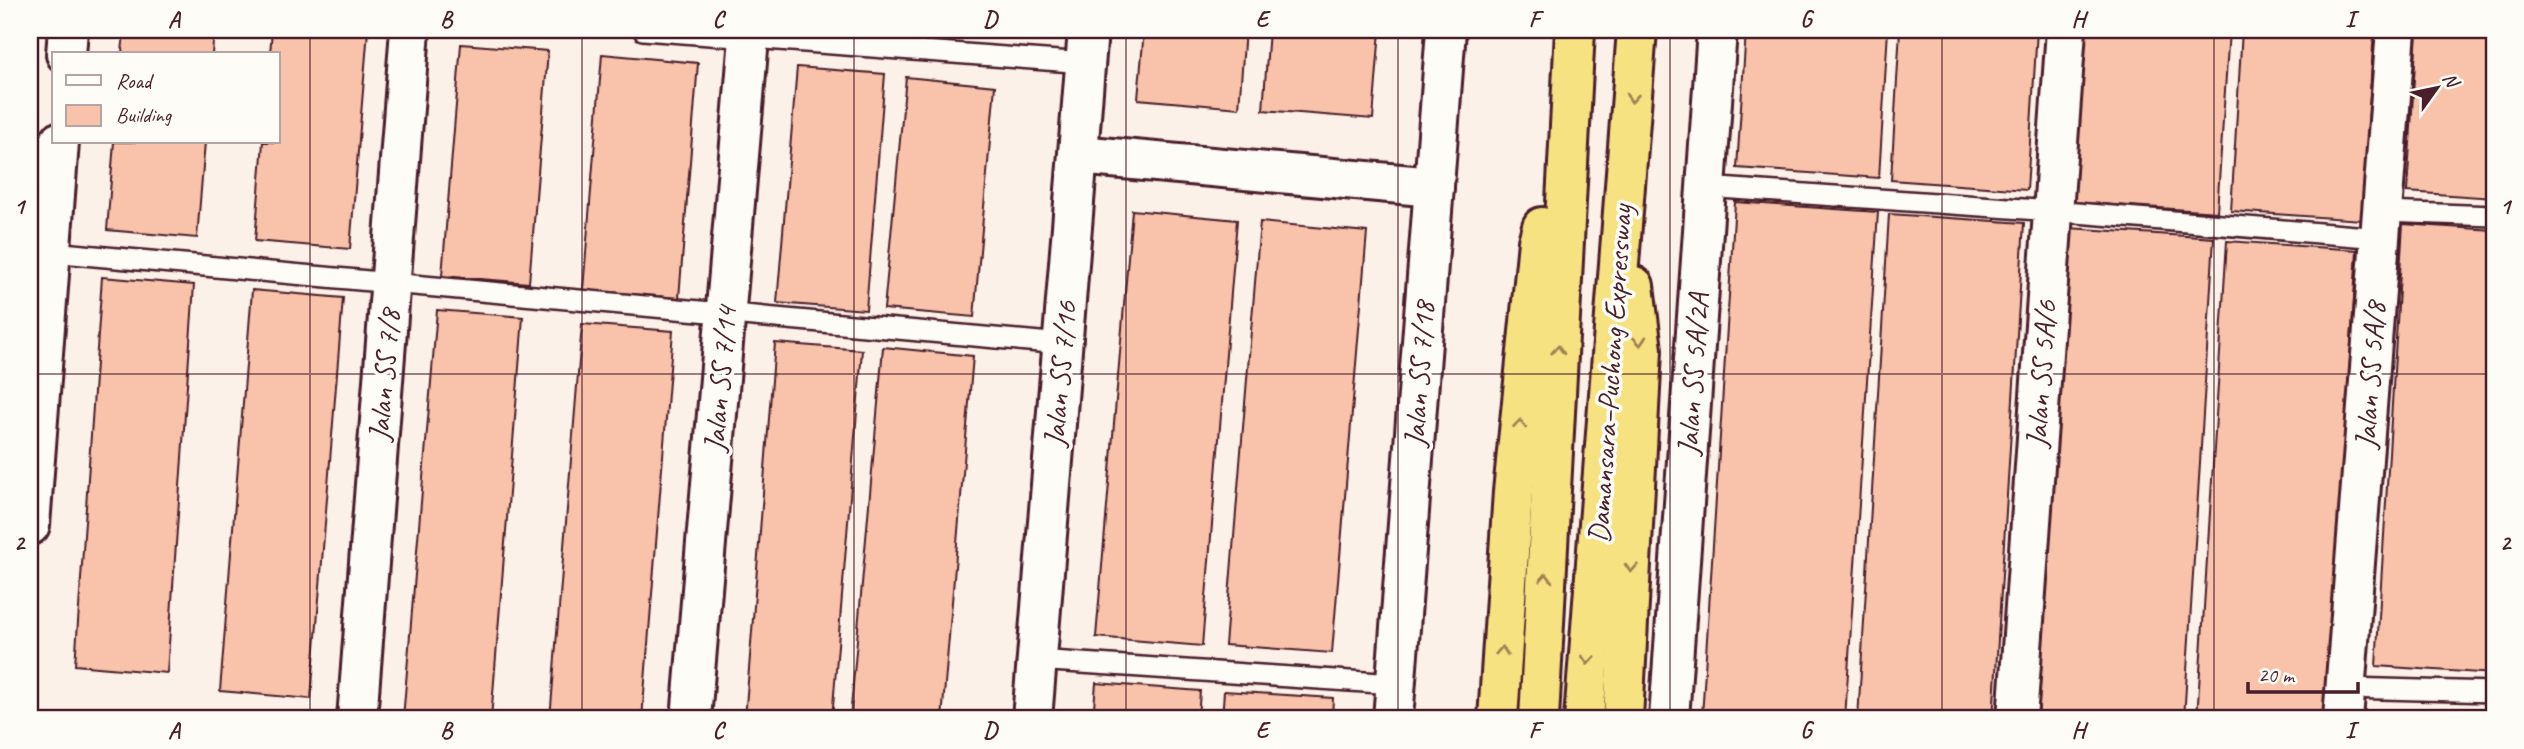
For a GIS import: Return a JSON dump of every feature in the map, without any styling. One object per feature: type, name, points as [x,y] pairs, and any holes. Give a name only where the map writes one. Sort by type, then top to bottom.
[{"type":"highway","name":"Damansara–Puchong Expressway","points":[[1539,719],[1575,30]]},
{"type":"highway","name":"Damansara–Puchong Expressway","points":[[1584,719],[1637,30]]},
{"type":"highway","points":[[1498,719],[1513,492],[1538,242],[1570,98]]},
{"type":"highway","points":[[1623,201],[1642,350],[1623,719]]},
{"type":"street","points":[[66,52],[68,30]]},
{"type":"street","name":"Jalan SS 7/8","points":[[357,719],[410,30]]},
{"type":"street","name":"Jalan SS 7/18","points":[[1394,701],[1447,30]]},
{"type":"street","name":"Jalan SS 5A/2A","points":[[1669,719],[1717,30]]},
{"type":"street","name":"Jalan SS 5A/6","points":[[2017,719],[2066,30]]},
{"type":"street","name":"Jalan SS 5A/8","points":[[2344,704],[2396,30]]},
{"type":"street","name":"Jalan SS 7/14","points":[[691,719],[749,38]]},
{"type":"street","name":"Jalan SS 7/16","points":[[1032,719],[1087,47]]},
{"type":"street","points":[[30,525],[37,346],[51,252],[60,144]]},
{"type":"street","points":[[1078,155],[1434,187]]},
{"type":"lane","points":[[643,30],[749,38],[1087,47]]},
{"type":"lane","points":[[1705,187],[2052,211],[2381,225],[2494,216]]},
{"type":"lane","points":[[51,252],[1062,344]]},
{"type":"lane","points":[[1036,660],[1394,701]]},
{"type":"lane","points":[[2344,704],[2494,692]]},
{"type":"building","points":[[124,30],[214,30],[212,52],[122,52]]},
{"type":"building","points":[[272,30],[368,30],[350,249],[255,241],[263,144],[280,144],[280,52],[270,52]]},
{"type":"building","points":[[1144,30],[1245,30],[1239,108],[1138,99]]},
{"type":"building","points":[[1269,30],[1380,30],[1373,119],[1263,110]]},
{"type":"building","points":[[1746,30],[1888,30],[1879,178],[1737,168]]},
{"type":"building","points":[[1900,30],[2037,30],[2027,190],[1891,180]]},
{"type":"building","points":[[2082,30],[2229,30],[2217,212],[2072,202]]},
{"type":"building","points":[[2242,30],[2374,30],[2362,220],[2231,211]]},
{"type":"building","points":[[2417,30],[2494,30],[2494,198],[2407,192]]},
{"type":"building","points":[[461,44],[548,51],[529,283],[442,276]]},
{"type":"building","points":[[602,54],[698,63],[679,298],[583,290]]},
{"type":"building","points":[[797,67],[885,74],[866,310],[777,303]]},
{"type":"building","points":[[906,77],[995,86],[974,317],[884,309]]},
{"type":"building","points":[[114,144],[205,144],[197,238],[107,230]]},
{"type":"building","points":[[1735,202],[1878,212],[1845,719],[1702,717]]},
{"type":"building","points":[[1132,210],[1237,220],[1202,646],[1096,637]]},
{"type":"building","points":[[1889,214],[2024,223],[1993,719],[1858,719]]},
{"type":"building","points":[[1260,222],[1367,232],[1332,653],[1225,645]]},
{"type":"building","points":[[2403,224],[2494,230],[2494,674],[2376,666]]},
{"type":"building","points":[[2069,228],[2214,238],[2184,719],[2038,719]]},
{"type":"building","points":[[2227,241],[2357,250],[2327,719],[2197,719]]},
{"type":"building","points":[[102,277],[194,285],[167,673],[75,665]]},
{"type":"building","points":[[252,290],[343,298],[311,699],[220,691]]},
{"type":"building","points":[[437,310],[523,317],[491,719],[403,719]]},
{"type":"building","points":[[582,324],[673,331],[642,719],[550,719]]},
{"type":"building","points":[[775,343],[862,350],[832,719],[745,719]]},
{"type":"building","points":[[883,347],[973,356],[942,719],[850,719]]},
{"type":"building","points":[[1096,683],[1200,691],[1198,719],[1093,719]]},
{"type":"building","points":[[1224,691],[1333,698],[1332,719],[1222,719]]}]
